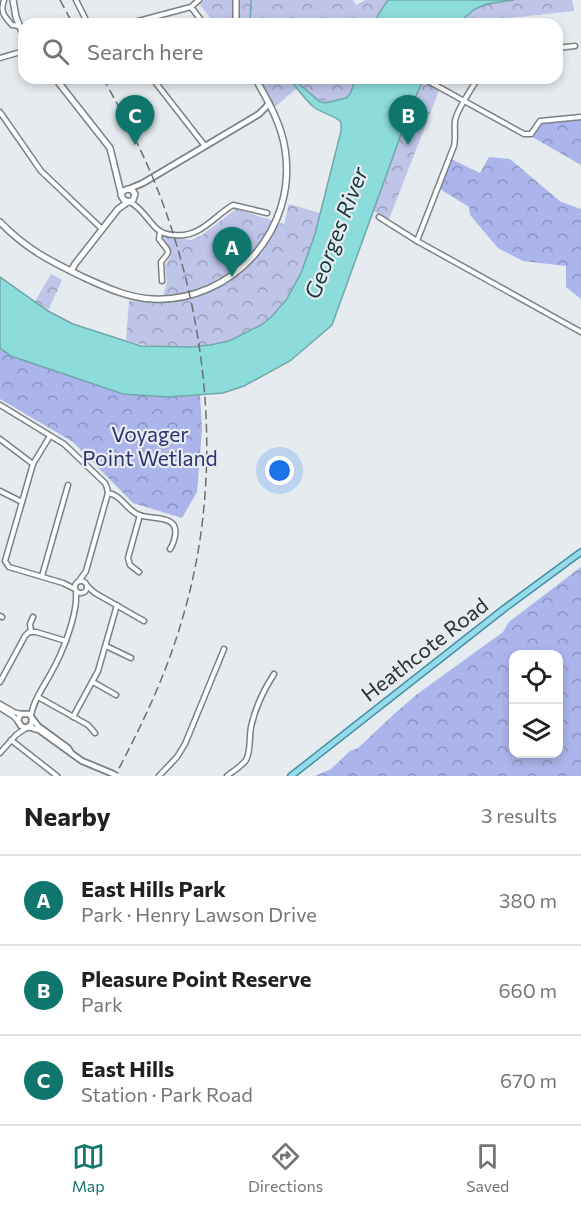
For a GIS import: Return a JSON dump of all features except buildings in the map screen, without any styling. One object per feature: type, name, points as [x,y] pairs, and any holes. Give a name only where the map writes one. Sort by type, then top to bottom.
[{"type":"main road","points":[[13,0],[18,23]]},
{"type":"main road","points":[[236,0],[236,18]]},
{"type":"main road","points":[[60,84],[109,146],[122,196],[129,202]]},
{"type":"main road","points":[[0,222],[33,251],[111,289],[138,297],[153,299],[188,296],[221,282],[244,265],[266,240],[280,212],[285,191],[284,145],[279,126],[258,84]]},
{"type":"main road","points":[[117,173],[122,184],[132,190],[135,195],[133,200],[118,209]]},
{"type":"main road","points":[[71,271],[118,209],[123,191],[128,189]]},
{"type":"main road","name":"Heathcote Road","points":[[291,776],[505,608],[581,552]]},
{"type":"street","points":[[4,0],[0,8],[1,12],[12,25],[18,26]]},
{"type":"street","points":[[76,0],[85,18]]},
{"type":"street","points":[[150,18],[191,7],[199,0]]},
{"type":"street","points":[[191,7],[199,18]]},
{"type":"street","points":[[563,47],[575,46]]},
{"type":"street","points":[[0,58],[18,53]]},
{"type":"street","points":[[157,84],[205,146]]},
{"type":"street","points":[[434,84],[529,135],[540,121],[581,117]]},
{"type":"street","points":[[417,241],[454,146],[455,119],[475,84]]},
{"type":"street","points":[[128,189],[143,183],[259,114],[269,103]]},
{"type":"street","points":[[259,114],[267,111],[273,112]]},
{"type":"street","points":[[0,112],[41,171],[102,230]]},
{"type":"street","points":[[137,207],[135,195],[143,183]]},
{"type":"street","points":[[129,202],[137,207],[160,232],[182,236],[195,233],[233,205],[267,213]]},
{"type":"street","points":[[379,217],[417,241],[581,332]]},
{"type":"street","points":[[160,232],[159,239],[168,251],[168,255],[161,262],[162,281]]},
{"type":"street","points":[[0,405],[65,446],[105,483],[107,488],[108,493],[86,571],[87,585],[76,605]]},
{"type":"street","points":[[50,436],[33,464],[3,563],[9,567],[63,583],[84,593],[95,593]]},
{"type":"street","points":[[0,439],[33,464]]},
{"type":"street","points":[[42,576],[68,485]]},
{"type":"street","points":[[0,490],[22,502]]},
{"type":"street","points":[[108,493],[117,495],[135,513],[173,523],[176,532],[170,549]]},
{"type":"street","points":[[139,572],[130,565],[128,560],[140,515]]},
{"type":"street","points":[[16,735],[18,718],[33,706],[60,657],[76,605],[78,582],[86,571]]},
{"type":"street","points":[[63,583],[84,582],[95,593],[144,621]]},
{"type":"street","points":[[73,717],[98,671],[117,606]]},
{"type":"street","points":[[31,632],[30,624],[33,617]]},
{"type":"street","points":[[0,681],[25,636],[31,632],[66,641]]},
{"type":"street","points":[[106,646],[131,658]]},
{"type":"street","points":[[161,775],[185,744],[224,649]]},
{"type":"street","points":[[227,776],[247,759],[256,709],[274,674]]},
{"type":"street","points":[[92,682],[116,695]]},
{"type":"street","points":[[38,697],[88,725],[96,733]]},
{"type":"street","points":[[0,706],[32,718],[38,726],[68,748],[71,753]]},
{"type":"street","points":[[0,706],[22,727],[39,730],[90,765],[117,776]]},
{"type":"street","points":[[0,753],[16,735],[31,724],[33,706]]},
{"type":"street","points":[[11,740],[57,776]]},
{"type":"green space","points":[[204,0],[353,0],[356,5],[366,0],[388,0],[377,18],[210,18],[200,5]]},
{"type":"green space","points":[[514,0],[572,0],[574,11],[511,18],[464,18],[475,9],[487,4]]},
{"type":"green space","points":[[262,84],[294,84],[297,88],[275,107]]},
{"type":"green space","points":[[299,84],[354,84],[346,98],[325,103],[319,101]]},
{"type":"green space","points":[[421,84],[442,84],[389,219],[373,211]]},
{"type":"green space","points":[[581,117],[581,165],[529,135],[537,123]]},
{"type":"green space","points":[[489,157],[510,159],[561,202],[581,209],[581,299],[566,287],[566,266],[523,261],[498,248],[470,215],[469,207],[440,189],[451,159],[480,173]]},
{"type":"green space","points":[[289,204],[320,213],[304,265],[292,288],[278,308],[261,324],[241,336],[216,344],[163,347],[126,340],[129,301],[162,302],[167,282],[165,266],[171,256],[170,250],[161,238],[163,236],[191,240],[202,235],[236,209],[284,224]]},
{"type":"green space","points":[[51,274],[62,280],[48,311],[34,303]]},
{"type":"green space","name":"Voyager Point Wetland","points":[[0,348],[11,356],[123,394],[168,397],[200,395],[202,430],[197,492],[182,518],[133,503],[73,442],[0,399]]},
{"type":"green space","points":[[581,567],[581,776],[315,776],[331,769],[350,751],[358,748],[416,695],[503,632],[509,622]]},
{"type":"water","points":[[388,0],[514,0],[487,4],[475,9],[464,18],[377,18]]},
{"type":"water","name":"Georges River","points":[[294,84],[299,84],[319,101],[325,103],[346,98],[354,84],[421,84],[332,325],[290,361],[244,386],[223,393],[168,397],[123,394],[11,356],[0,348],[0,277],[48,311],[73,324],[141,346],[192,347],[229,341],[261,325],[271,317],[286,300],[301,273],[315,234],[341,131],[341,122],[315,108]]},
{"type":"waterway","points":[[250,18],[251,0]]},
{"type":"railway","points":[[60,0],[70,18]]},
{"type":"railway","points":[[106,84],[145,160],[175,239],[189,291],[199,345],[205,399],[207,453],[204,507],[196,561],[184,613],[154,696],[115,776]]},
{"type":"place","name":"East Hills","points":[[135,145]]},
{"type":"place","name":"Pleasure Point Reserve","points":[[408,145]]},
{"type":"place","name":"East Hills Park","points":[[232,277]]}]
